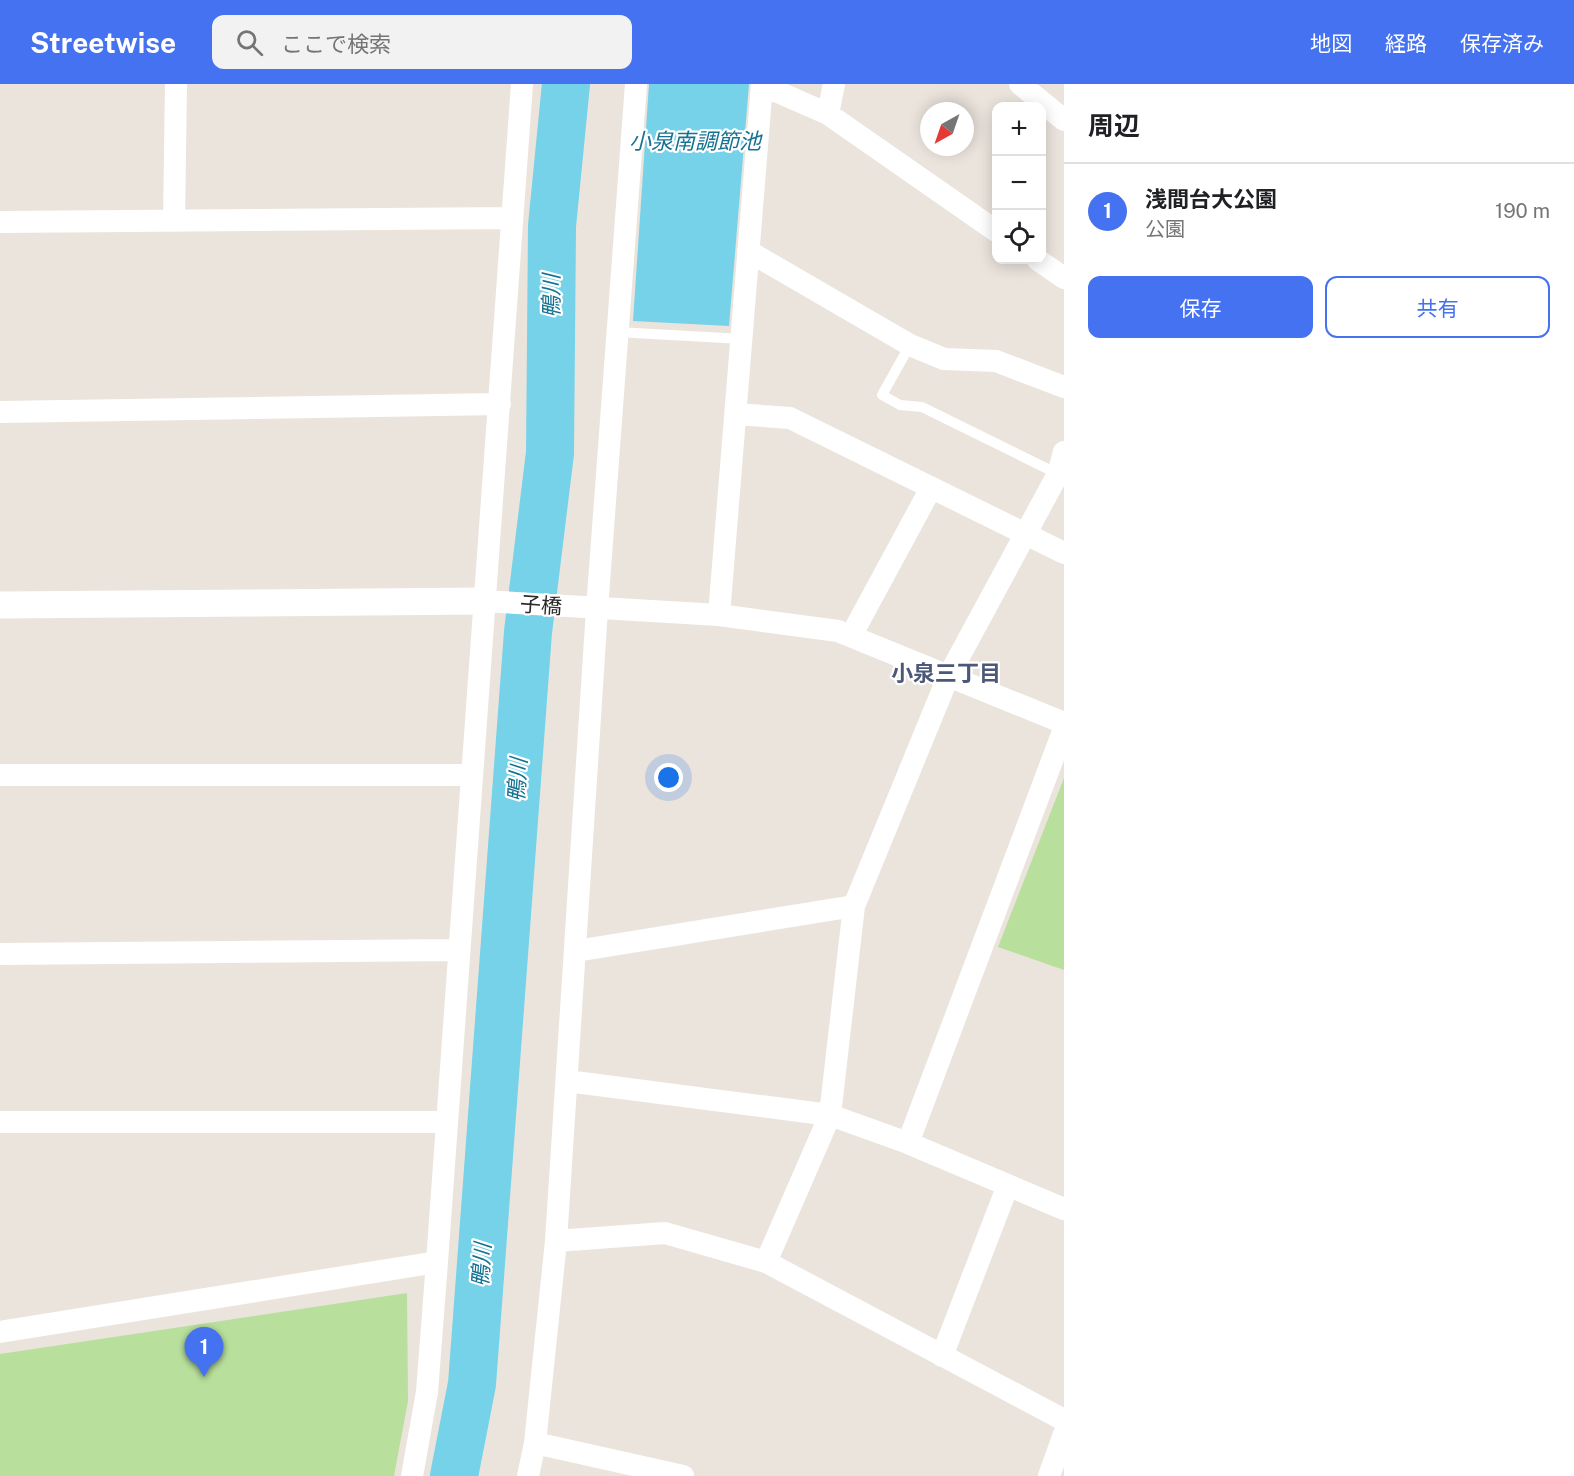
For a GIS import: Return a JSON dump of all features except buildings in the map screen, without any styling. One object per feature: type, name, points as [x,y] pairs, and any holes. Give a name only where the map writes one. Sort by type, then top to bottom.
[{"type":"street","points":[[174,221],[176,84]]},
{"type":"street","points":[[412,1476],[427,1392],[522,84]]},
{"type":"street","points":[[528,1476],[535,1443],[556,1240],[597,609],[636,84]]},
{"type":"street","points":[[828,114],[834,84]]},
{"type":"street","points":[[1020,84],[1064,120]]},
{"type":"street","points":[[719,615],[762,85],[828,114],[992,228]]},
{"type":"street","points":[[0,222],[512,218]]},
{"type":"street","points":[[748,251],[910,345],[944,359],[996,361],[1064,387]]},
{"type":"street","points":[[1044,264],[1064,278]]},
{"type":"street","points":[[0,412],[500,404]]},
{"type":"street","points":[[736,414],[790,418],[1064,553]]},
{"type":"street","points":[[766,1262],[830,1115],[854,906],[948,677],[1026,534],[1061,463]]},
{"type":"street","points":[[851,636],[931,488]]},
{"type":"street","points":[[0,605],[484,602]]},
{"type":"street","name":"子橋","points":[[484,602],[719,615],[838,631],[1064,723]]},
{"type":"street","points":[[908,1143],[1064,729]]},
{"type":"street","points":[[0,775],[472,775]]},
{"type":"street","points":[[576,951],[854,906]]},
{"type":"street","points":[[0,954],[459,950]]},
{"type":"street","points":[[567,1081],[830,1115],[908,1143],[1064,1209]]},
{"type":"street","points":[[0,1122],[447,1122]]},
{"type":"street","points":[[942,1356],[1008,1185]]},
{"type":"street","points":[[556,1240],[665,1233],[766,1262],[1064,1420]]},
{"type":"street","points":[[0,1332],[437,1262]]},
{"type":"street","points":[[1049,1476],[1064,1434]]},
{"type":"street","points":[[535,1443],[683,1476]]},
{"type":"lane","points":[[617,332],[742,339]]},
{"type":"lane","points":[[910,345],[882,395],[900,405],[922,407],[1061,463]]},
{"type":"green space","points":[[1064,778],[1064,970],[998,947]]},
{"type":"green space","points":[[407,1293],[408,1401],[394,1476],[0,1476],[0,1354]]},
{"type":"water","name":"小泉南調節池","points":[[649,84],[749,84],[729,326],[633,321]]},
{"type":"waterway","name":"鴨川","points":[[454,1476],[472,1384],[528,632],[550,453],[552,226],[566,84]]},
{"type":"place","name":"浅間台大公園","points":[[204,1377]]},
{"type":"district","name":"小泉三丁目","points":[[946,673]]}]
